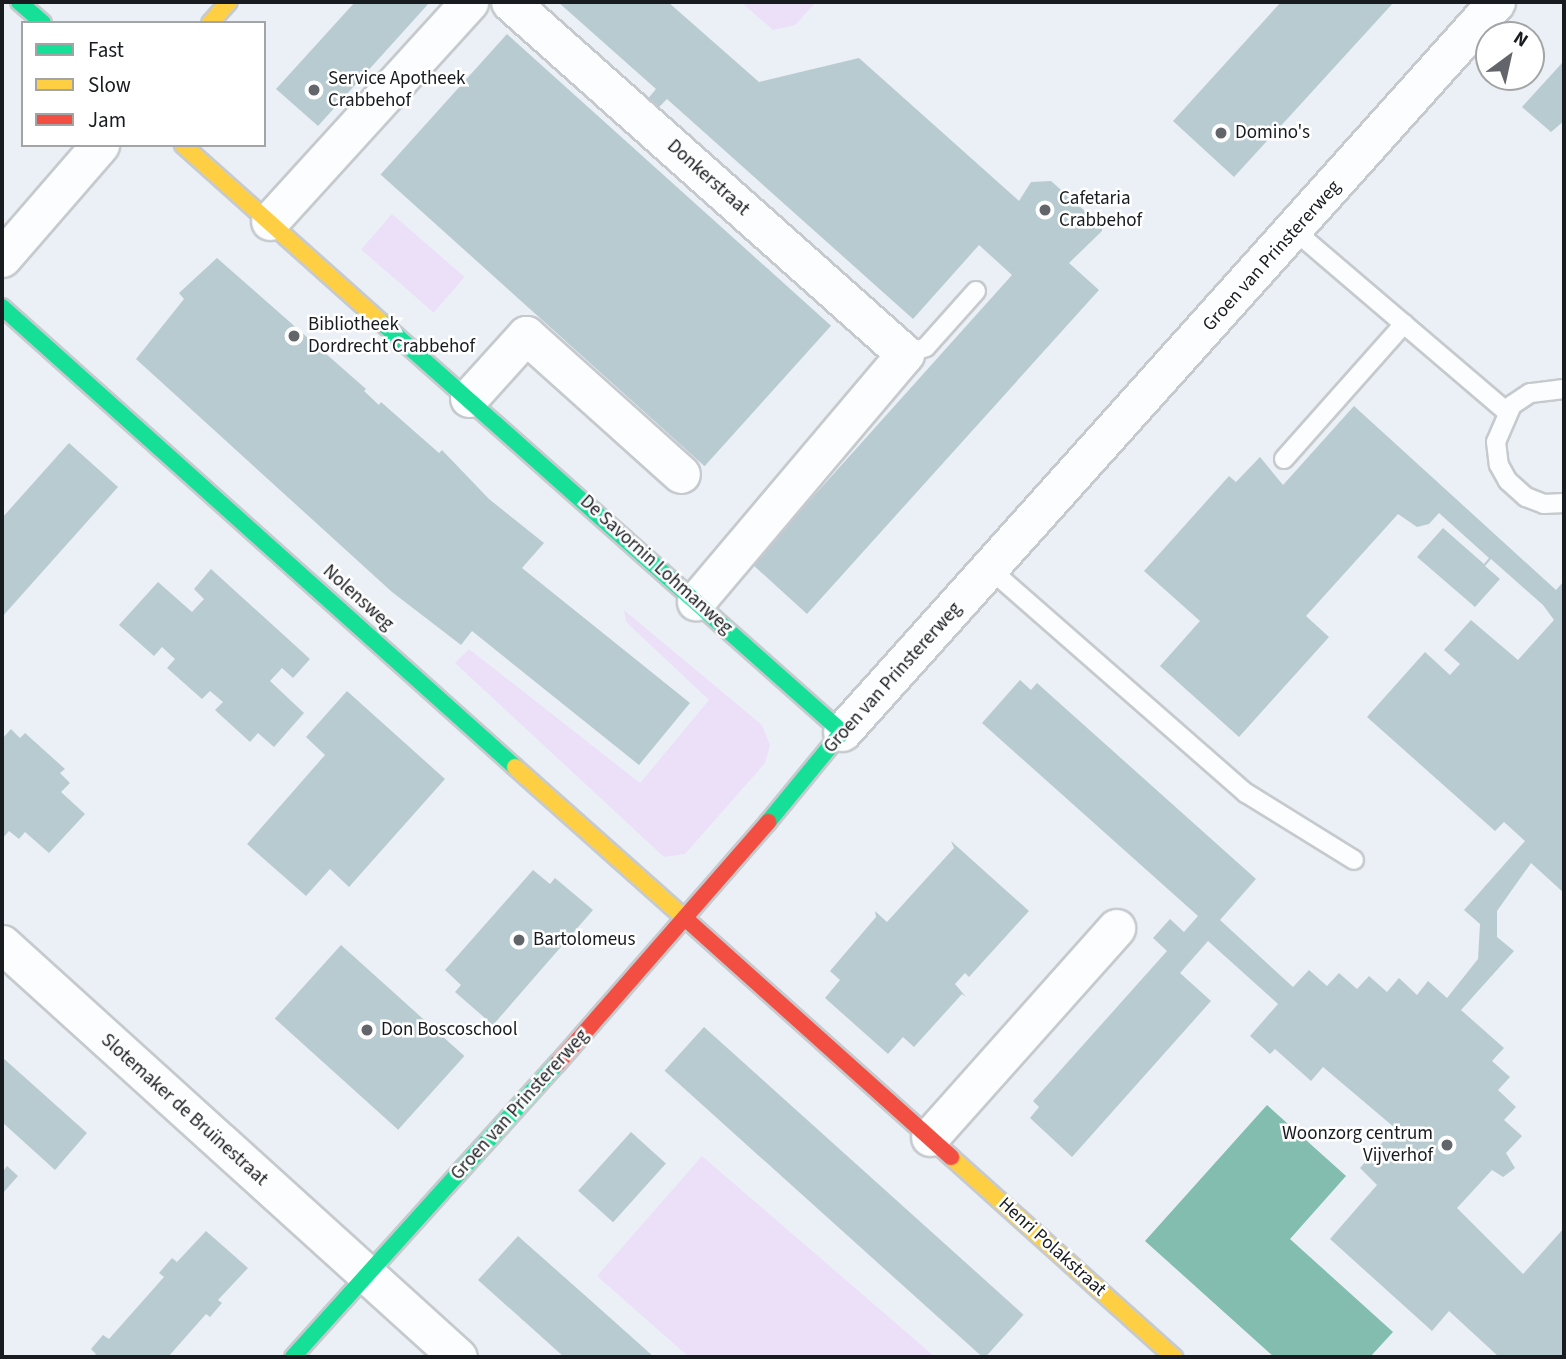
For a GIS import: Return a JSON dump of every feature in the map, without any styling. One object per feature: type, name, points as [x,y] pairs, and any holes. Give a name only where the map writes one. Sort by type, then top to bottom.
[{"type":"street","points":[[19,2],[41,21]]},
{"type":"street","points":[[212,21],[229,2]]},
{"type":"street","points":[[270,221],[468,2]]},
{"type":"street","name":"Donkerstraat","points":[[510,2],[905,354]]},
{"type":"street","name":"Groen van Prinstererweg","points":[[293,1357],[685,921],[842,732],[1296,230],[1496,2]]},
{"type":"street","points":[[2,258],[98,147]]},
{"type":"street","name":"De Savornin Lohmanweg","points":[[185,147],[842,732]]},
{"type":"street","name":"Nolensweg","points":[[2,307],[685,921]]},
{"type":"street","points":[[469,398],[526,335],[681,474]]},
{"type":"street","points":[[696,601],[905,354]]},
{"type":"street","name":"Henri Polakstraat","points":[[685,921],[1174,1357]]},
{"type":"street","points":[[930,1138],[1116,928]]},
{"type":"street","name":"Slotemaker de Bruïnestraat","points":[[2,944],[458,1357]]},
{"type":"lane","points":[[1296,230],[1506,411]]},
{"type":"lane","points":[[905,354],[926,347],[976,291]]},
{"type":"lane","points":[[1284,459],[1404,324]]},
{"type":"lane","points":[[1564,389],[1530,393],[1506,411],[1496,442],[1499,465],[1508,481],[1526,497],[1544,503],[1564,503]]},
{"type":"lane","points":[[990,570],[1246,793],[1354,860]]},
{"type":"shaded area","points":[[741,2],[816,2],[795,25],[773,30]]},
{"type":"shaded area","points":[[392,214],[464,277],[434,312],[361,249]]},
{"type":"shaded area","points":[[624,610],[762,725],[770,745],[765,763],[685,854],[664,857],[455,663],[469,649],[640,783],[709,700],[626,622]]},
{"type":"shaded area","points":[[1267,1105],[1346,1176],[1290,1239],[1393,1332],[1370,1357],[1274,1357],[1145,1241]]},
{"type":"shaded area","points":[[702,1156],[935,1357],[689,1357],[597,1276]]},
{"type":"building","points":[[355,2],[430,2],[318,126],[276,89]]},
{"type":"building","points":[[558,2],[668,2],[759,82],[859,58],[1019,201],[1031,182],[1051,181],[1102,226],[1102,231],[1069,263],[1099,290],[807,614],[752,564],[784,528],[773,518],[782,507],[794,518],[1012,275],[979,245],[913,319],[667,99],[656,110],[646,101],[656,89]]},
{"type":"building","points":[[1281,2],[1394,2],[1234,177],[1173,121]]},
{"type":"building","points":[[507,34],[831,326],[705,466],[381,174]]},
{"type":"building","points":[[1562,63],[1564,121],[1551,132],[1522,107],[1537,91],[1545,91],[1545,82]]},
{"type":"building","points":[[217,258],[366,389],[364,391],[379,405],[381,402],[439,453],[442,450],[489,499],[544,543],[522,568],[690,703],[639,765],[472,631],[461,645],[392,592],[136,359],[184,299],[179,293]]},
{"type":"building","points":[[1354,406],[1556,590],[1564,581],[1564,893],[1531,863],[1497,911],[1497,937],[1514,951],[1461,1010],[1504,1048],[1492,1061],[1510,1077],[1498,1090],[1516,1107],[1504,1120],[1522,1136],[1506,1153],[1515,1168],[1503,1177],[1492,1170],[1457,1208],[1523,1274],[1564,1228],[1564,1357],[1499,1357],[1449,1311],[1432,1331],[1330,1239],[1377,1185],[1360,1168],[1395,1128],[1323,1067],[1311,1081],[1275,1049],[1270,1054],[1250,1036],[1278,1004],[1208,941],[1180,973],[1211,1001],[1072,1157],[1030,1118],[1039,1107],[1033,1101],[1167,951],[1153,938],[1170,919],[1184,932],[1198,916],[982,723],[1020,680],[1031,690],[1037,683],[1256,879],[1220,920],[1293,987],[1309,970],[1327,986],[1339,973],[1357,989],[1369,976],[1387,992],[1399,978],[1417,995],[1428,981],[1447,998],[1478,959],[1480,924],[1464,910],[1525,841],[1504,822],[1495,831],[1367,717],[1425,652],[1450,675],[1460,664],[1444,650],[1471,620],[1518,660],[1554,620],[1543,605],[1491,559],[1485,566],[1500,579],[1475,607],[1417,557],[1443,528],[1484,564],[1489,558],[1439,513],[1429,524],[1417,527],[1398,514],[1306,616],[1329,637],[1239,737],[1160,666],[1200,621],[1144,571],[1229,476],[1236,482],[1260,457],[1283,485]]},
{"type":"building","points":[[69,443],[118,487],[2,617],[2,518]]},
{"type":"building","points":[[211,569],[310,659],[293,678],[282,668],[270,681],[304,713],[274,747],[258,733],[250,742],[215,710],[223,702],[210,691],[202,699],[167,668],[175,659],[162,647],[154,656],[119,625],[158,582],[192,612],[204,599],[194,589]]},
{"type":"building","points":[[347,691],[445,779],[349,887],[330,869],[306,896],[247,844],[325,755],[306,737]]},
{"type":"building","points":[[11,729],[20,738],[25,733],[65,769],[60,773],[70,783],[61,792],[85,814],[49,853],[25,832],[19,839],[9,831],[2,839],[2,739]]},
{"type":"building","points":[[951,841],[1029,911],[969,977],[965,973],[955,984],[966,997],[962,994],[914,1047],[903,1037],[888,1054],[825,998],[840,980],[830,971],[876,917],[875,911],[887,922],[954,848]]},
{"type":"building","name":"Bartolomeus","points":[[533,870],[550,884],[555,878],[593,910],[493,1025],[455,992],[461,985],[445,970]]},
{"type":"building","points":[[341,945],[464,1056],[398,1130],[275,1019]]},
{"type":"building","points":[[704,1027],[1024,1315],[985,1357],[982,1357],[665,1071]]},
{"type":"building","points":[[2,1057],[87,1133],[55,1170],[2,1122]]},
{"type":"building","points":[[631,1132],[666,1163],[613,1222],[578,1191]]},
{"type":"building","points":[[7,1166],[18,1176],[2,1194],[2,1173]]},
{"type":"building","points":[[206,1231],[248,1268],[218,1300],[222,1303],[210,1317],[206,1314],[168,1357],[93,1357],[96,1354],[91,1349],[103,1335],[109,1339],[164,1277],[159,1273],[172,1258],[177,1262]]},
{"type":"building","points":[[518,1236],[654,1357],[564,1357],[478,1280]]},
{"type":"traffic: fast","points":[[19,2],[41,21]]},
{"type":"traffic: fast","points":[[2,307],[515,767]]},
{"type":"traffic: fast","points":[[381,322],[842,732],[768,822]]},
{"type":"traffic: fast","points":[[293,1357],[558,1063]]},
{"type":"traffic: slow","points":[[212,21],[229,2]]},
{"type":"traffic: slow","points":[[185,147],[381,322]]},
{"type":"traffic: slow","points":[[515,767],[687,920]]},
{"type":"traffic: slow","points":[[951,1157],[1174,1357]]},
{"type":"traffic: jam","points":[[558,1063],[768,822]]},
{"type":"traffic: jam","points":[[687,920],[951,1157]]},
{"type":"place","name":"Service Apotheek Crabbehof","points":[[314,90]]},
{"type":"place","name":"Domino's","points":[[1221,133]]},
{"type":"place","name":"Cafetaria Crabbehof","points":[[1045,210]]},
{"type":"place","name":"Bibliotheek Dordrecht Crabbehof","points":[[294,336]]},
{"type":"place","name":"Bartolomeus","points":[[519,940]]},
{"type":"place","name":"Don Boscoschool","points":[[367,1030]]},
{"type":"place","name":"Woonzorg centrum Vijverhof","points":[[1447,1145]]}]
